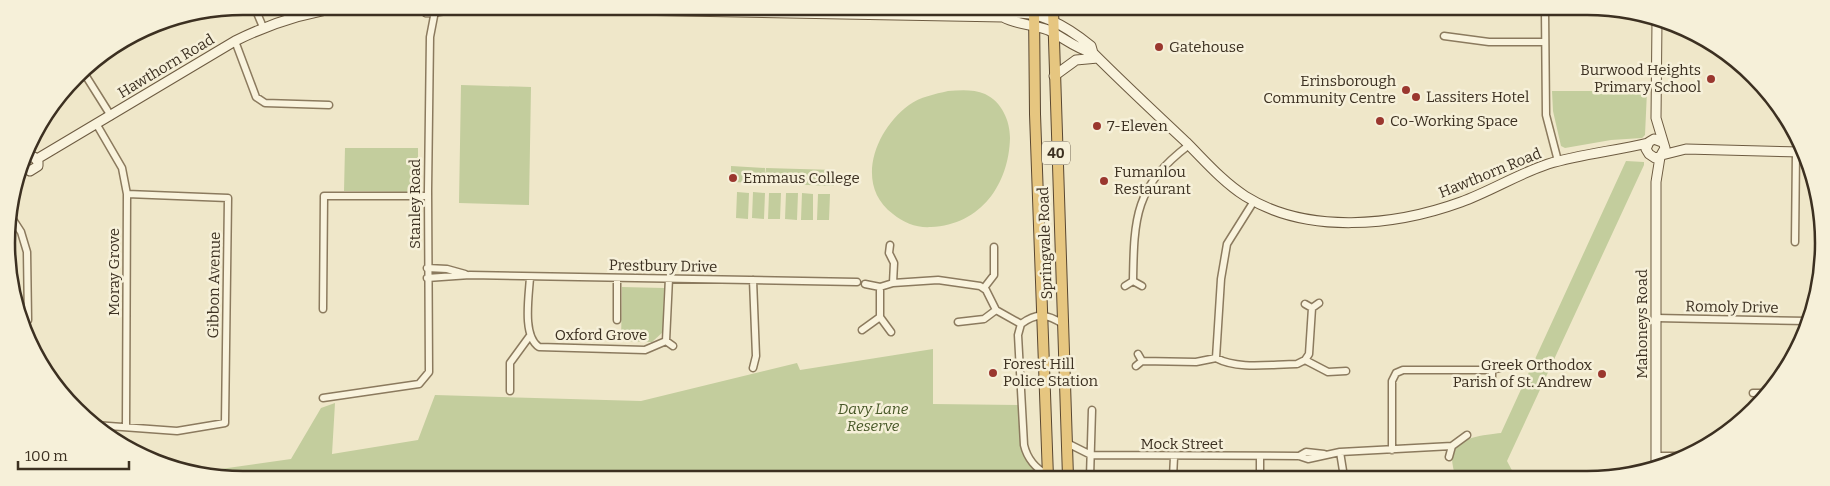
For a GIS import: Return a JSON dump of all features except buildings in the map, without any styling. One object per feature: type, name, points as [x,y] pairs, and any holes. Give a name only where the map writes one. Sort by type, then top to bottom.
[{"type":"highway","name":"Springvale Road","points":[[1054,15],[1054,76],[1068,471]]},
{"type":"highway","name":"Springvale Road","points":[[1034,17],[1048,471]]},
{"type":"main road","name":"Hawthorn Road","points":[[29,165],[35,170],[38,166],[37,159],[235,41],[263,27],[302,15]]},
{"type":"main road","name":"Hawthorn Road","points":[[968,15],[1003,17],[1010,21],[1034,17],[1054,22],[1084,40],[1091,46],[1095,56]]},
{"type":"main road","name":"Hawthorn Road","points":[[1034,17],[1054,33],[1095,56],[1226,182],[1254,201],[1274,210],[1307,219],[1346,222],[1384,220],[1429,211],[1460,202],[1558,161],[1629,149],[1649,142]]},
{"type":"main road","points":[[1657,26],[1656,118],[1646,149],[1649,155],[1661,156],[1686,149]]},
{"type":"main road","points":[[1054,76],[1076,60],[1095,56]]},
{"type":"main road","points":[[1656,118],[1663,143],[1664,151],[1661,156]]},
{"type":"main road","points":[[1649,142],[1654,139],[1686,149],[1796,152]]},
{"type":"main road","name":"Hawthorn Road","points":[[1629,149],[1649,155]]},
{"type":"main road","name":"Mahoneys Road","points":[[1649,155],[1656,182]]},
{"type":"main road","name":"Mahoneys Road","points":[[1656,460],[1656,182],[1661,156]]},
{"type":"main road","points":[[31,159],[34,157],[37,159]]},
{"type":"street","points":[[258,15],[263,27]]},
{"type":"street","name":"Stanley Road","points":[[323,398],[420,384],[429,372],[427,268],[430,37],[425,15]]},
{"type":"street","name":"Stanley Road","points":[[430,37],[436,15]]},
{"type":"street","points":[[1545,15],[1546,115],[1558,161]]},
{"type":"street","points":[[1444,36],[1489,42],[1545,42]]},
{"type":"street","points":[[235,41],[256,97],[264,102],[329,105]]},
{"type":"street","points":[[87,78],[111,116]]},
{"type":"street","name":"Moray Grove","points":[[97,124],[122,168],[127,194],[126,427]]},
{"type":"street","points":[[1133,281],[1134,225],[1141,200],[1154,176],[1189,145]]},
{"type":"street","points":[[1795,242],[1798,156]]},
{"type":"street","name":"Gibbon Avenue","points":[[126,427],[177,431],[225,423],[228,198],[127,194]]},
{"type":"street","points":[[323,309],[324,196],[428,196]]},
{"type":"street","points":[[1216,358],[1221,279],[1227,244],[1254,201]]},
{"type":"street","points":[[15,224],[23,237],[27,252],[28,319]]},
{"type":"street","points":[[890,246],[889,253],[894,264],[894,283]]},
{"type":"street","points":[[984,288],[994,275],[994,247]]},
{"type":"street","name":"Prestbury Drive","points":[[427,268],[447,269],[470,275]]},
{"type":"street","name":"Prestbury Drive","points":[[428,278],[470,275],[857,282]]},
{"type":"street","points":[[510,391],[510,363],[530,337],[530,277]]},
{"type":"street","points":[[617,278],[617,320]]},
{"type":"street","points":[[666,341],[669,278]]},
{"type":"street","points":[[753,280],[756,356],[753,368]]},
{"type":"street","points":[[865,284],[880,287],[894,283],[947,281],[984,288]]},
{"type":"street","points":[[1125,286],[1133,281]]},
{"type":"street","points":[[1133,281],[1142,286]]},
{"type":"street","points":[[880,287],[880,317],[891,332]]},
{"type":"street","points":[[984,288],[996,310],[1021,324],[1032,317],[1042,314],[1050,316],[1063,324]]},
{"type":"street","points":[[1312,308],[1319,303]]},
{"type":"street","points":[[1305,304],[1312,308]]},
{"type":"street","points":[[1136,366],[1142,360],[1196,362],[1216,358],[1224,362],[1241,364],[1296,364],[1304,360],[1310,348],[1312,308]]},
{"type":"street","points":[[958,322],[984,319],[996,310]]},
{"type":"street","points":[[862,330],[880,317]]},
{"type":"street","name":"Romoly Drive","points":[[1656,318],[1801,322]]},
{"type":"street","name":"Springvale Road","points":[[1021,324],[1018,334],[1024,445],[1029,458],[1040,471]]},
{"type":"street","name":"Oxford Grove","points":[[530,337],[539,347],[645,350],[666,341],[673,346]]},
{"type":"street","points":[[1138,354],[1142,360]]},
{"type":"street","points":[[1304,360],[1328,372],[1346,371]]},
{"type":"street","points":[[1392,450],[1392,381],[1396,373],[1403,370],[1492,370],[1508,366]]},
{"type":"street","points":[[1492,370],[1492,383]]},
{"type":"street","points":[[1753,393],[1758,393]]},
{"type":"street","points":[[1090,471],[1092,410]]},
{"type":"street","points":[[106,426],[126,427]]},
{"type":"street","points":[[1449,456],[1452,446],[1467,435]]},
{"type":"street","name":"Mock Street","points":[[1067,443],[1091,455],[1174,457],[1299,456],[1306,452],[1324,454],[1452,446]]},
{"type":"street","points":[[1340,452],[1343,471]]},
{"type":"street","points":[[1260,456],[1260,471]]},
{"type":"street","points":[[1656,456],[1668,456]]},
{"type":"street","points":[[1174,457],[1174,471]]},
{"type":"green space","points":[[461,85],[531,87],[529,205],[459,203]]},
{"type":"green space","points":[[948,91],[976,91],[991,97],[996,102],[1007,119],[1010,132],[1008,155],[998,186],[978,210],[964,219],[949,224],[931,227],[916,226],[897,217],[881,202],[874,188],[872,173],[874,158],[887,128],[909,105],[928,96]]},
{"type":"green space","points":[[1552,91],[1647,91],[1645,135],[1642,138],[1611,140],[1565,148],[1561,146],[1553,111]]},
{"type":"green space","points":[[345,148],[418,148],[418,192],[344,191]]},
{"type":"green space","points":[[1626,161],[1644,162],[1507,461],[1512,471],[1454,471],[1452,458],[1458,445],[1479,436],[1501,433]]},
{"type":"green space","points":[[731,166],[765,168],[765,178],[766,168],[834,170],[834,186],[731,182]]},
{"type":"green space","points":[[737,192],[749,193],[748,219],[736,218]]},
{"type":"green space","points":[[753,192],[765,193],[764,219],[752,218]]},
{"type":"green space","points":[[769,193],[781,193],[780,219],[768,219]]},
{"type":"green space","points":[[786,193],[798,193],[797,220],[785,219]]},
{"type":"green space","points":[[802,193],[813,194],[813,220],[801,220]]},
{"type":"green space","points":[[818,194],[830,194],[829,220],[817,220]]},
{"type":"green space","points":[[622,287],[664,288],[663,332],[652,342],[621,341]]},
{"type":"green space","name":"Davy Lane Reserve","points":[[933,349],[933,404],[1018,405],[1024,455],[1034,471],[217,470],[291,459],[321,408],[335,403],[332,454],[418,440],[435,395],[641,401],[797,363],[800,370]]},
{"type":"place","name":"Gatehouse","points":[[1159,47]]},
{"type":"place","name":"Burwood Heights Primary School","points":[[1711,79]]},
{"type":"place","name":"Erinsborough Community Centre","points":[[1406,90]]},
{"type":"place","name":"Lassiters Hotel","points":[[1416,97]]},
{"type":"place","name":"Co-Working Space","points":[[1380,121]]},
{"type":"place","name":"7-Eleven","points":[[1097,126]]},
{"type":"place","name":"Emmaus College","points":[[733,178]]},
{"type":"place","name":"Fumanlou Restaurant","points":[[1104,181]]},
{"type":"place","name":"Forest Hill Police Station","points":[[993,373]]},
{"type":"place","name":"Greek Orthodox Parish of St. Andrew","points":[[1602,374]]}]
